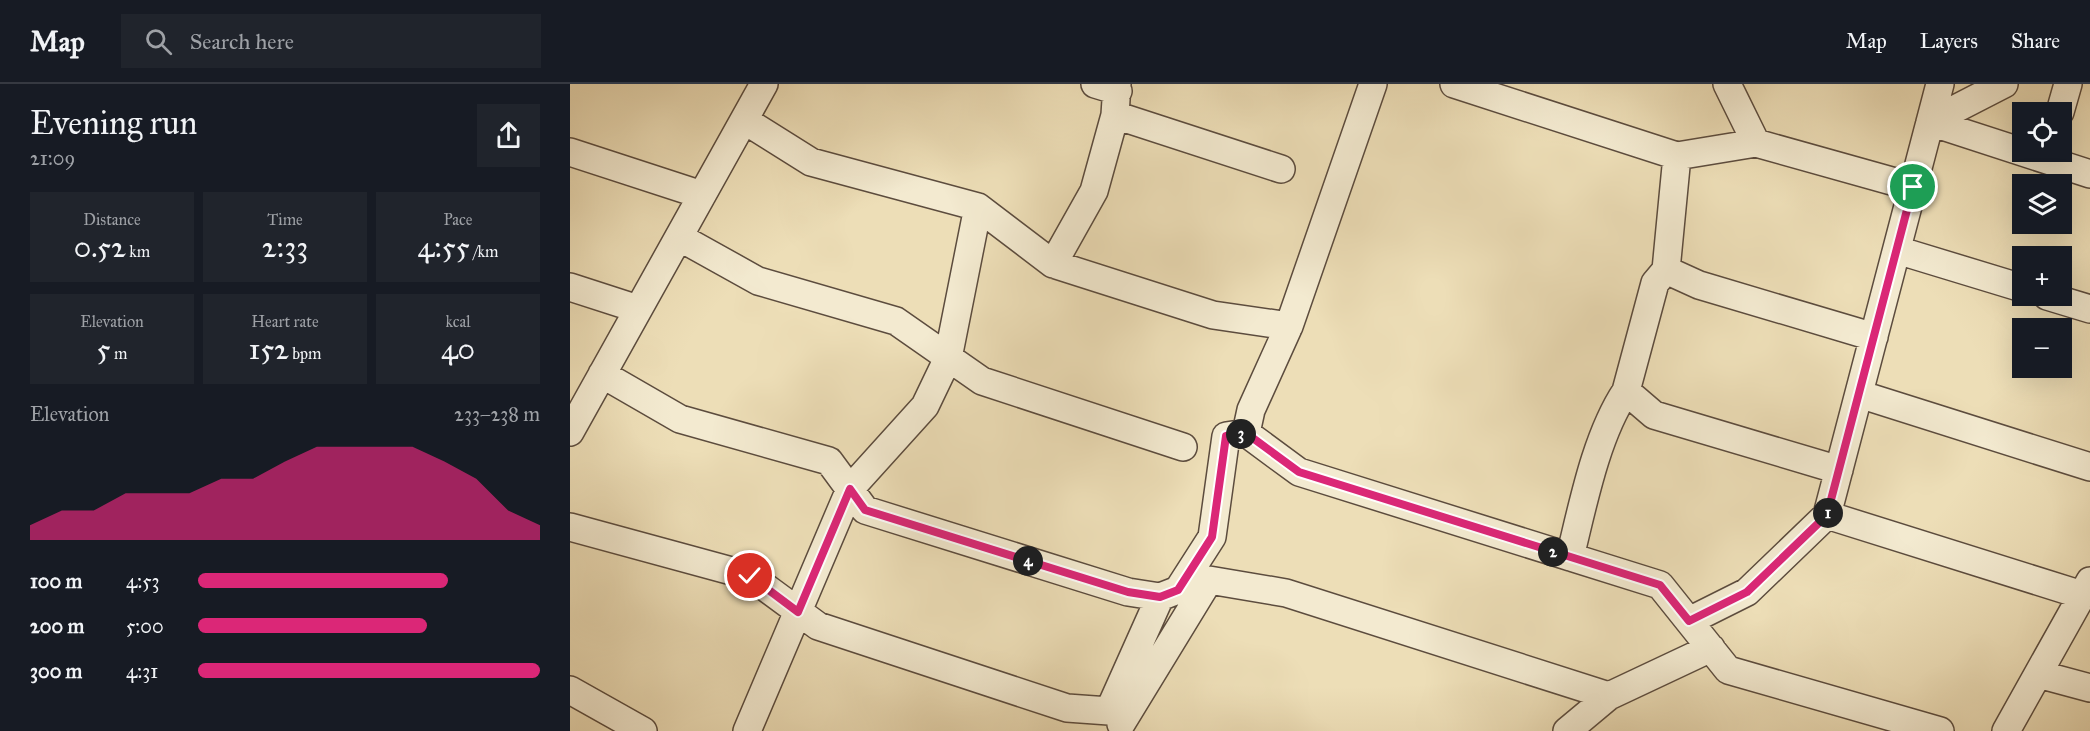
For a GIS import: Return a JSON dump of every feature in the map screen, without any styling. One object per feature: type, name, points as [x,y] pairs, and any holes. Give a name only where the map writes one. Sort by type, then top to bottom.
[{"type":"street","points":[[571,427],[764,84]]},
{"type":"street","points":[[1246,433],[1251,410],[1289,326],[1373,84]]},
{"type":"street","points":[[1454,84],[1677,156],[1756,143],[1913,187]]},
{"type":"street","points":[[1727,84],[1756,143]]},
{"type":"street","points":[[1689,621],[1747,592],[1827,515],[1940,84]]},
{"type":"street","points":[[1930,122],[2004,84]]},
{"type":"street","points":[[2063,102],[2068,84]]},
{"type":"street","points":[[1053,264],[1094,190],[1112,94],[1281,169]]},
{"type":"street","points":[[744,120],[811,162],[978,207],[1053,264],[1213,315],[1289,326]]},
{"type":"street","points":[[1930,122],[2012,145]]},
{"type":"street","points":[[570,152],[702,195]]},
{"type":"street","points":[[1570,557],[1589,477],[1616,406],[1626,391],[1655,283],[1666,270],[1677,156]]},
{"type":"street","points":[[2063,162],[2090,174]]},
{"type":"street","points":[[747,731],[850,489],[926,406],[948,358],[978,207]]},
{"type":"street","points":[[679,237],[758,281],[896,321],[982,381],[1183,447]]},
{"type":"street","points":[[1897,250],[2012,285]]},
{"type":"street","points":[[1666,270],[1699,285],[1874,337]]},
{"type":"street","points":[[570,287],[639,309]]},
{"type":"street","points":[[2072,304],[2090,309]]},
{"type":"street","points":[[602,374],[680,419],[829,461],[865,510],[1128,592],[1160,597],[1178,590],[1212,537],[1226,436],[1246,433],[1299,472],[1660,585],[1728,670],[1940,731]]},
{"type":"street","points":[[1626,391],[1654,415],[1839,470]]},
{"type":"street","points":[[1859,394],[2090,467]]},
{"type":"street","points":[[1827,515],[2086,588],[2006,731]]},
{"type":"street","points":[[570,527],[750,576],[818,626],[1067,708],[1109,711],[1160,597]]},
{"type":"street","points":[[1121,724],[1209,580],[1286,592],[1609,696]]},
{"type":"street","points":[[1568,731],[1609,696],[1711,648]]},
{"type":"street","points":[[2038,674],[2090,688]]},
{"type":"street","points":[[570,690],[643,731]]},
{"type":"route","points":[[750,576],[798,612],[850,489],[865,510],[1128,592],[1160,597],[1178,590],[1212,537],[1226,436],[1246,433],[1299,472],[1660,585],[1689,621],[1747,592],[1827,515],[1913,187]]}]
